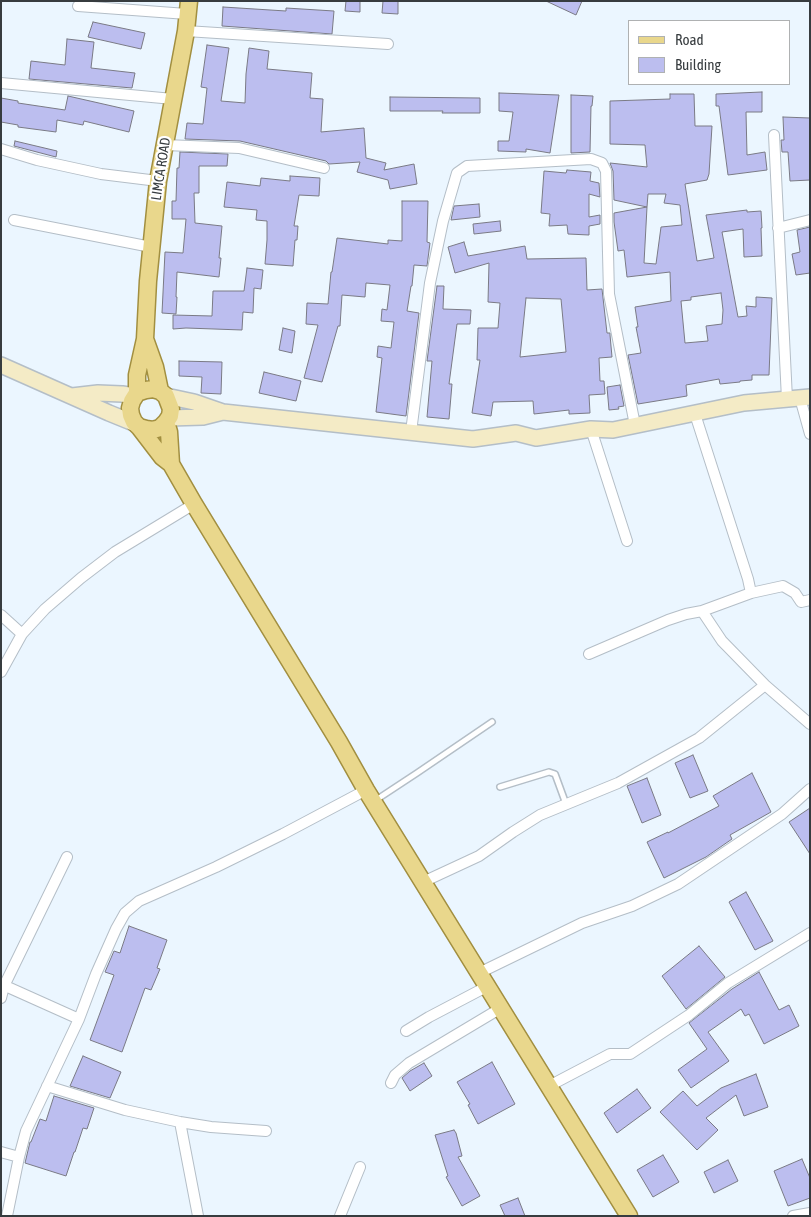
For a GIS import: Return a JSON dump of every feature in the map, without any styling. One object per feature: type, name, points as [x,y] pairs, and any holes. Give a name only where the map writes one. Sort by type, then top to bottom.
[{"type":"main road","name":"LIMCA ROAD","points":[[136,395],[137,375],[146,339],[148,281],[158,181],[186,31],[188,8]]},
{"type":"main road","name":"LIMCA ROAD","points":[[146,339],[163,394]]},
{"type":"main road","points":[[1,365],[146,430],[160,428],[168,420],[203,417],[223,412]]},
{"type":"main road","points":[[71,396],[98,393],[136,395],[153,389],[163,394],[223,412],[473,439],[516,433],[536,438],[591,429],[613,430],[744,403],[799,398]]},
{"type":"main road","points":[[163,394],[171,409],[168,420],[171,464]]},
{"type":"main road","points":[[136,395],[130,408],[131,415],[162,457],[171,464],[370,796],[549,1086],[625,1215]]},
{"type":"street","points":[[78,6],[188,8]]},
{"type":"street","points":[[186,31],[388,44]]},
{"type":"street","points":[[1,83],[173,99]]},
{"type":"street","points":[[774,135],[778,228],[799,398],[810,434]]},
{"type":"street","points":[[165,145],[239,148],[324,168]]},
{"type":"street","points":[[1,148],[37,160],[101,174],[158,181]]},
{"type":"street","points":[[412,432],[430,282],[457,173],[467,166],[591,159],[602,163],[606,171],[609,294],[635,425]]},
{"type":"street","points":[[14,220],[151,247]]},
{"type":"street","points":[[778,228],[810,220]]},
{"type":"street","points":[[695,414],[751,593]]},
{"type":"street","points":[[591,429],[627,541]]},
{"type":"street","points":[[1,672],[22,634],[45,608],[115,552],[194,504]]},
{"type":"street","points":[[589,654],[668,620],[702,611],[751,593],[783,586],[795,593],[801,602],[810,600]]},
{"type":"street","points":[[702,611],[722,641],[765,685],[810,724]]},
{"type":"street","points":[[1,615],[22,634]]},
{"type":"street","points":[[423,882],[479,856],[540,815],[618,783],[699,738],[765,685]]},
{"type":"street","points":[[406,1031],[483,979],[582,923],[632,906],[678,884],[782,814],[810,789]]},
{"type":"street","points":[[6,1216],[26,1130],[79,1019],[96,974],[125,913],[139,901],[370,796]]},
{"type":"street","points":[[1,998],[3,985],[67,857]]},
{"type":"street","points":[[549,1086],[610,1054],[630,1054],[689,1015],[728,983],[810,933]]},
{"type":"street","points":[[3,985],[79,1019]]},
{"type":"street","points":[[390,1083],[395,1075],[409,1064],[501,1008]]},
{"type":"street","points":[[47,1086],[125,1110],[180,1122],[211,1127],[266,1131]]},
{"type":"street","points":[[180,1122],[198,1216]]},
{"type":"street","points":[[1,1152],[19,1157]]},
{"type":"street","points":[[340,1216],[360,1167]]},
{"type":"street","points":[[793,1216],[810,1213]]},
{"type":"lane","points":[[370,796],[417,773],[492,722]]},
{"type":"lane","points":[[500,787],[549,772],[555,774],[566,805]]},
{"type":"building","points":[[346,1],[360,1],[360,12],[345,11]]},
{"type":"building","points":[[383,1],[398,1],[398,14],[382,13]]},
{"type":"building","points":[[546,1],[582,1],[576,15]]},
{"type":"building","points":[[223,7],[286,11],[286,8],[334,11],[332,34],[222,26]]},
{"type":"building","points":[[93,22],[145,33],[141,49],[88,37]]},
{"type":"building","points":[[67,39],[94,42],[91,68],[135,73],[132,88],[29,79],[31,61],[65,65]]},
{"type":"building","points":[[207,45],[229,48],[221,101],[245,103],[249,48],[269,51],[267,69],[312,73],[310,98],[323,99],[321,132],[364,128],[366,158],[386,163],[384,170],[414,164],[417,184],[390,189],[388,180],[357,172],[360,162],[329,164],[326,161],[240,141],[185,139],[187,123],[203,124],[207,88],[201,87]]},
{"type":"building","points":[[762,92],[762,112],[746,112],[747,155],[765,152],[767,170],[728,175],[719,106],[716,106],[716,94]]},
{"type":"building","points":[[499,93],[559,95],[550,153],[526,149],[526,152],[498,151],[498,141],[509,141],[513,112],[499,111]]},
{"type":"building","points":[[670,94],[694,94],[695,126],[712,126],[707,180],[685,184],[697,261],[714,258],[706,215],[747,210],[747,212],[761,211],[762,256],[744,257],[743,229],[722,232],[738,317],[747,316],[746,306],[756,307],[756,297],[772,298],[769,375],[752,375],[752,380],[740,382],[720,384],[719,379],[686,385],[687,396],[638,404],[628,355],[641,353],[636,327],[638,327],[635,307],[671,301],[670,272],[627,277],[624,250],[618,251],[614,213],[647,207],[614,200],[613,171],[610,163],[647,167],[645,145],[610,144],[610,101],[670,99]],"holes":[[[648,194],[666,194],[664,203],[680,205],[682,225],[661,227],[656,264],[644,263]],[[721,293],[722,324],[706,326],[708,341],[685,343],[681,301],[691,300],[691,297]]]},
{"type":"building","points":[[571,95],[593,96],[590,152],[571,153]]},
{"type":"building","points":[[68,96],[134,111],[129,132],[84,121],[83,125],[57,120],[56,132],[18,127],[18,125],[1,122],[1,98],[18,101],[18,103],[65,110]]},
{"type":"building","points":[[390,97],[480,98],[480,113],[390,111]]},
{"type":"building","points":[[783,117],[810,118],[810,180],[790,181],[788,152],[782,152],[781,140],[784,140]]},
{"type":"building","points":[[15,141],[57,151],[56,157],[14,146]]},
{"type":"building","points":[[180,152],[228,154],[227,166],[199,166],[199,193],[194,193],[195,223],[222,226],[219,277],[177,272],[176,314],[162,313],[165,252],[183,253],[186,219],[172,219],[172,201],[176,201],[177,168],[179,168]]},
{"type":"building","points":[[567,170],[591,172],[590,181],[599,183],[600,197],[589,194],[589,217],[600,215],[600,224],[589,226],[589,235],[568,234],[567,225],[549,226],[550,214],[541,213],[544,171],[566,173]]},
{"type":"building","points":[[290,176],[320,178],[319,196],[299,195],[294,226],[298,226],[293,266],[265,264],[267,221],[256,220],[257,210],[224,207],[227,182],[260,186],[261,178],[290,181]]},
{"type":"building","points":[[402,201],[428,201],[427,242],[430,243],[427,266],[414,265],[407,311],[419,313],[406,416],[376,412],[382,358],[377,357],[378,346],[391,348],[394,322],[381,321],[382,309],[387,310],[390,285],[366,283],[365,297],[342,295],[340,326],[338,326],[322,382],[304,378],[318,325],[306,324],[307,303],[328,304],[337,238],[388,244],[388,240],[402,241]]},
{"type":"building","points":[[479,204],[480,217],[451,220],[454,206]]},
{"type":"building","points":[[500,221],[501,231],[474,234],[473,224]]},
{"type":"building","points":[[810,227],[810,273],[796,275],[792,254],[800,252],[797,230]]},
{"type":"building","points":[[464,242],[468,256],[525,246],[527,259],[586,258],[587,290],[602,289],[607,333],[610,333],[612,357],[599,358],[600,381],[604,381],[605,394],[589,395],[590,413],[569,414],[569,410],[534,414],[533,401],[493,402],[491,416],[472,413],[480,360],[477,360],[478,328],[498,328],[500,303],[488,302],[489,263],[455,273],[448,247]],"holes":[[[526,298],[561,299],[566,352],[520,357]]]},
{"type":"building","points":[[247,268],[263,270],[261,289],[254,288],[253,313],[243,312],[242,330],[173,329],[173,315],[212,316],[213,291],[244,291]]},
{"type":"building","points":[[437,286],[444,286],[443,309],[471,310],[470,324],[457,324],[449,384],[452,384],[449,419],[427,417],[432,361],[427,361]]},
{"type":"building","points":[[283,328],[295,331],[292,353],[279,350]]},
{"type":"building","points":[[179,361],[222,362],[221,394],[201,393],[202,377],[179,376]]},
{"type":"building","points":[[264,372],[301,381],[296,401],[259,393]]},
{"type":"building","points":[[620,385],[624,406],[618,407],[619,409],[609,410],[607,387]]},
{"type":"building","points":[[693,755],[708,791],[690,798],[675,763]]},
{"type":"building","points":[[752,773],[771,812],[730,835],[732,839],[706,857],[664,878],[647,842],[719,806],[713,796]]},
{"type":"building","points":[[647,778],[661,815],[642,823],[627,786]]},
{"type":"building","points":[[810,808],[810,854],[789,822]]},
{"type":"building","points":[[746,892],[773,941],[755,950],[729,902]]},
{"type":"building","points":[[129,926],[167,940],[157,968],[160,969],[151,990],[145,988],[122,1052],[90,1040],[114,975],[105,972],[114,951],[120,953]]},
{"type":"building","points":[[699,946],[725,977],[686,1009],[662,976]]},
{"type":"building","points":[[759,972],[779,1010],[789,1005],[799,1026],[764,1044],[749,1014],[745,1016],[741,1009],[708,1032],[729,1061],[691,1088],[678,1070],[707,1049],[689,1023],[732,989]]},
{"type":"building","points":[[83,1056],[121,1072],[110,1098],[70,1086]]},
{"type":"building","points":[[492,1062],[515,1104],[478,1124],[468,1105],[470,1104],[457,1082]]},
{"type":"building","points":[[424,1063],[432,1076],[410,1091],[402,1078]]},
{"type":"building","points":[[756,1074],[768,1107],[744,1116],[736,1095],[706,1118],[718,1130],[697,1150],[660,1112],[683,1091],[697,1106],[721,1088]]},
{"type":"building","points":[[637,1089],[651,1108],[617,1133],[604,1113]]},
{"type":"building","points":[[54,1096],[94,1108],[87,1129],[83,1128],[66,1176],[25,1163],[30,1142],[40,1119],[46,1121]]},
{"type":"building","points":[[454,1130],[462,1156],[458,1157],[480,1196],[462,1206],[446,1177],[448,1176],[435,1135]]},
{"type":"building","points":[[663,1155],[679,1182],[653,1197],[637,1170]]},
{"type":"building","points":[[802,1159],[810,1178],[810,1198],[788,1206],[774,1171]]},
{"type":"building","points":[[728,1160],[738,1181],[714,1193],[704,1172]]},
{"type":"building","points":[[518,1198],[525,1216],[505,1216],[500,1205]]}]
